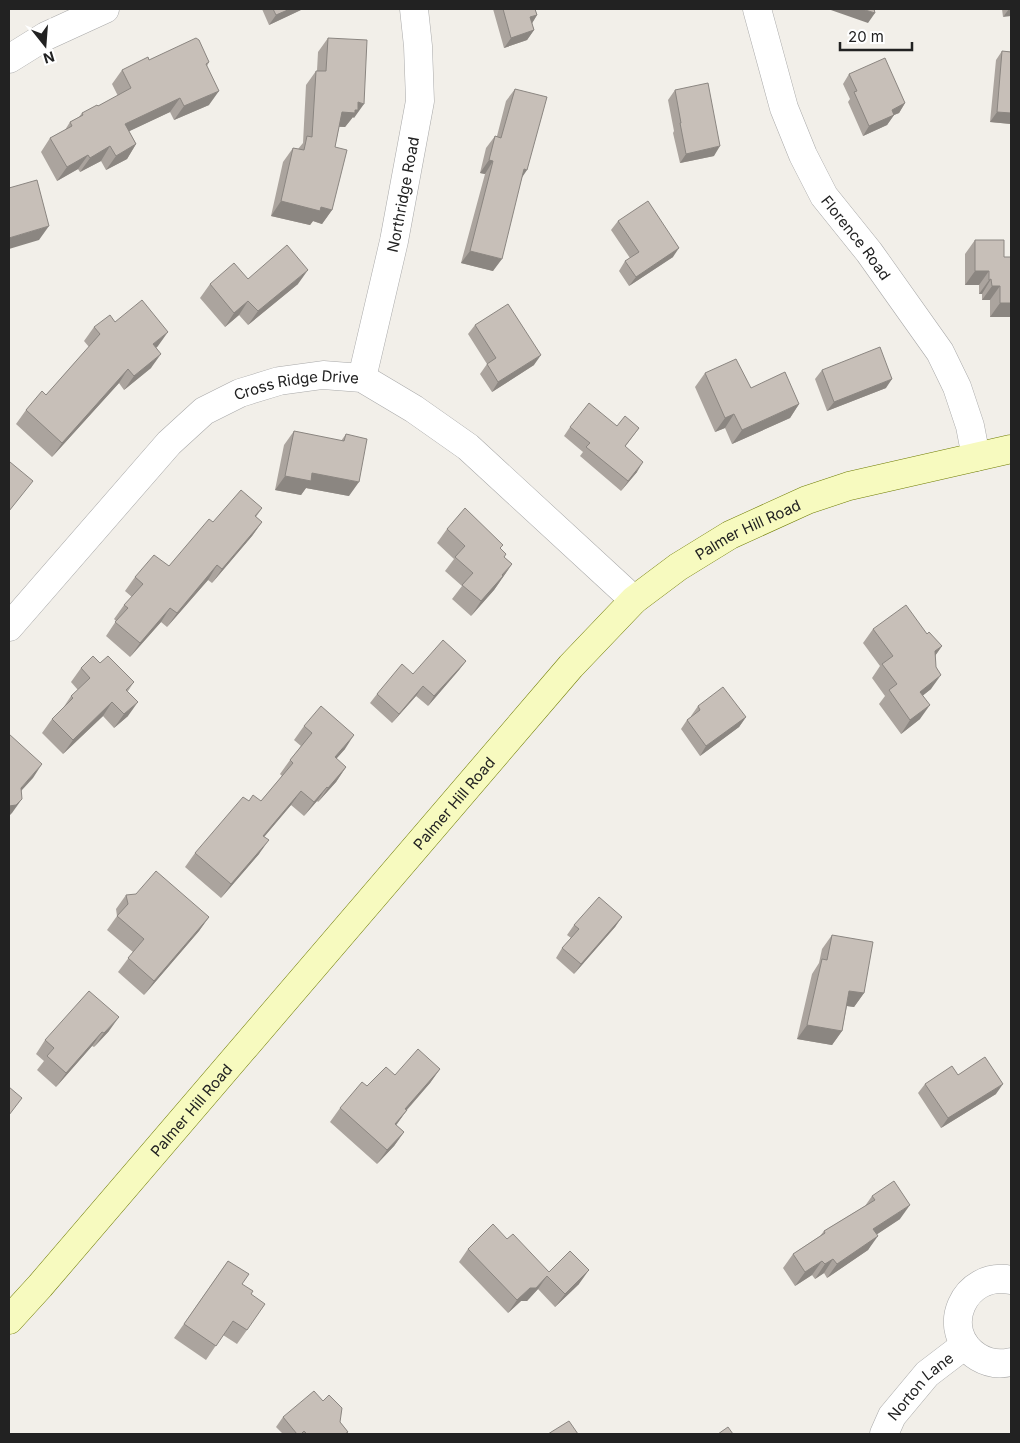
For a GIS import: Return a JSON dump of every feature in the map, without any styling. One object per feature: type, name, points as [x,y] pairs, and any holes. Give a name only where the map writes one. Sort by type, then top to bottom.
[{"type":"main road","name":"Palmer Hill Road","points":[[9,1320],[571,666],[634,600],[678,567],[730,535],[807,500],[849,486],[1011,449]]},
{"type":"street","points":[[9,59],[46,36],[105,9]]},
{"type":"street","name":"Northridge Road","points":[[362,378],[394,240],[420,101],[418,46],[414,9]]},
{"type":"street","name":"Florence Road","points":[[758,9],[784,108],[803,154],[824,196],[868,252],[940,352],[957,387],[970,426],[976,457]]},
{"type":"street","name":"Cross Ridge Drive","points":[[9,627],[169,444],[204,411],[240,392],[280,381],[323,375],[362,378],[414,409],[468,447],[634,600]]},
{"type":"street","name":"Norton Lane","points":[[1011,1280],[1001,1279],[985,1282],[972,1290],[960,1308],[958,1324],[965,1346],[972,1354],[988,1362],[1002,1364],[1011,1362]]},
{"type":"street","name":"Norton Lane","points":[[884,1434],[892,1416],[927,1374],[965,1346]]},
{"type":"building","points":[[273,9],[290,9],[276,15]]},
{"type":"building","points":[[503,9],[535,9],[537,15],[530,17],[534,30],[511,38]]},
{"type":"building","points":[[862,9],[874,9],[875,13]]},
{"type":"building","points":[[196,38],[199,40],[209,62],[206,64],[219,91],[184,106],[180,98],[125,124],[136,144],[116,156],[110,146],[90,158],[88,155],[67,167],[50,138],[72,126],[70,122],[83,115],[82,113],[131,88],[122,70],[148,57],[149,60]]},
{"type":"building","points":[[328,38],[367,40],[364,104],[358,102],[358,110],[355,110],[355,113],[342,112],[335,147],[347,150],[332,210],[321,207],[320,211],[281,201],[293,148],[304,150],[307,136],[312,137],[316,71],[326,71]]},
{"type":"building","points":[[1002,51],[1011,52],[1011,113],[997,112]]},
{"type":"building","points":[[885,58],[905,103],[892,110],[894,115],[869,126],[854,92],[857,91],[849,74]]},
{"type":"building","points":[[708,83],[720,146],[686,154],[675,90]]},
{"type":"building","points":[[515,89],[547,97],[527,170],[524,169],[502,259],[470,251],[493,161],[489,160],[495,136],[501,138]]},
{"type":"building","points":[[37,180],[49,226],[9,238],[9,188]]},
{"type":"building","points":[[648,201],[679,248],[636,277],[625,261],[639,252],[618,221]]},
{"type":"building","points":[[975,240],[1004,240],[1004,257],[1011,257],[1011,303],[1000,303],[1000,286],[992,286],[991,279],[989,280],[989,271],[975,271]]},
{"type":"building","points":[[287,245],[308,270],[258,311],[248,301],[234,313],[210,284],[234,263],[248,279]]},
{"type":"building","points":[[142,300],[168,332],[153,344],[161,354],[134,376],[128,369],[62,443],[26,410],[42,391],[46,395],[100,334],[94,327],[110,315],[115,322]]},
{"type":"building","points":[[508,304],[541,355],[498,382],[487,364],[496,358],[475,325]]},
{"type":"building","points":[[880,347],[892,379],[834,402],[822,370]]},
{"type":"building","points":[[736,359],[751,388],[785,372],[799,404],[742,430],[734,414],[725,418],[705,373]]},
{"type":"building","points":[[589,403],[617,426],[625,416],[639,428],[625,446],[643,462],[628,481],[586,447],[590,443],[570,427]]},
{"type":"building","points":[[294,431],[344,441],[346,434],[367,439],[359,482],[312,473],[311,481],[285,476]]},
{"type":"building","points":[[9,463],[33,481],[9,511]]},
{"type":"building","points":[[241,490],[262,508],[255,516],[262,522],[222,569],[217,565],[177,613],[170,608],[140,643],[115,622],[128,608],[124,605],[143,584],[135,577],[154,555],[169,566],[209,519],[213,522]]},
{"type":"building","points":[[465,508],[503,545],[500,548],[506,554],[504,557],[512,564],[481,601],[462,585],[473,573],[455,557],[465,546],[447,529]]},
{"type":"building","points":[[906,605],[927,634],[929,632],[942,646],[935,651],[936,667],[941,675],[920,692],[930,705],[910,720],[889,690],[897,684],[882,664],[893,656],[873,629]]},
{"type":"building","points":[[443,640],[466,661],[434,696],[423,686],[399,714],[377,694],[402,664],[413,674]]},
{"type":"building","points":[[93,656],[100,663],[108,656],[134,682],[126,690],[138,702],[124,714],[112,702],[73,740],[52,719],[73,698],[71,696],[90,678],[81,668]]},
{"type":"building","points":[[723,687],[746,717],[706,746],[687,720],[700,710],[698,706]]},
{"type":"building","points":[[321,706],[354,735],[335,757],[346,767],[314,802],[301,791],[263,836],[269,840],[231,884],[195,853],[243,797],[249,801],[253,795],[261,801],[293,763],[290,760],[312,733],[304,726]]},
{"type":"building","points":[[9,734],[42,764],[21,788],[22,799],[16,805],[9,806]]},
{"type":"building","points":[[156,871],[209,917],[154,981],[128,958],[144,939],[117,916],[128,904],[126,895],[136,894]]},
{"type":"building","points":[[599,897],[622,917],[581,964],[562,948],[579,929],[574,925]]},
{"type":"building","points":[[832,935],[873,942],[864,993],[849,991],[842,1031],[807,1025],[822,959],[827,960]]},
{"type":"building","points":[[89,991],[119,1017],[104,1033],[102,1032],[66,1073],[47,1056],[54,1048],[45,1040]]},
{"type":"building","points":[[418,1049],[440,1069],[405,1109],[407,1110],[395,1124],[404,1132],[387,1150],[340,1108],[362,1082],[367,1086],[386,1067],[395,1075]]},
{"type":"building","points":[[985,1057],[1003,1084],[948,1118],[925,1084],[952,1066],[958,1075]]},
{"type":"building","points":[[9,1087],[22,1098],[9,1115]]},
{"type":"building","points":[[894,1181],[910,1205],[873,1229],[878,1236],[837,1264],[833,1259],[825,1264],[822,1261],[805,1272],[793,1254],[825,1233],[824,1231],[875,1200],[872,1196]]},
{"type":"building","points":[[493,1224],[507,1239],[513,1234],[549,1272],[570,1251],[589,1270],[565,1294],[547,1276],[536,1288],[530,1288],[517,1300],[468,1249]]},
{"type":"building","points":[[228,1261],[249,1274],[242,1284],[253,1291],[251,1294],[265,1304],[247,1330],[233,1321],[216,1346],[184,1324]]},
{"type":"building","points":[[314,1391],[323,1401],[329,1395],[342,1408],[340,1422],[348,1432],[345,1434],[307,1434],[304,1431],[301,1434],[297,1434],[283,1417]]},
{"type":"building","points":[[569,1421],[578,1434],[548,1434]]},
{"type":"building","points":[[728,1427],[733,1434],[718,1434]]}]
